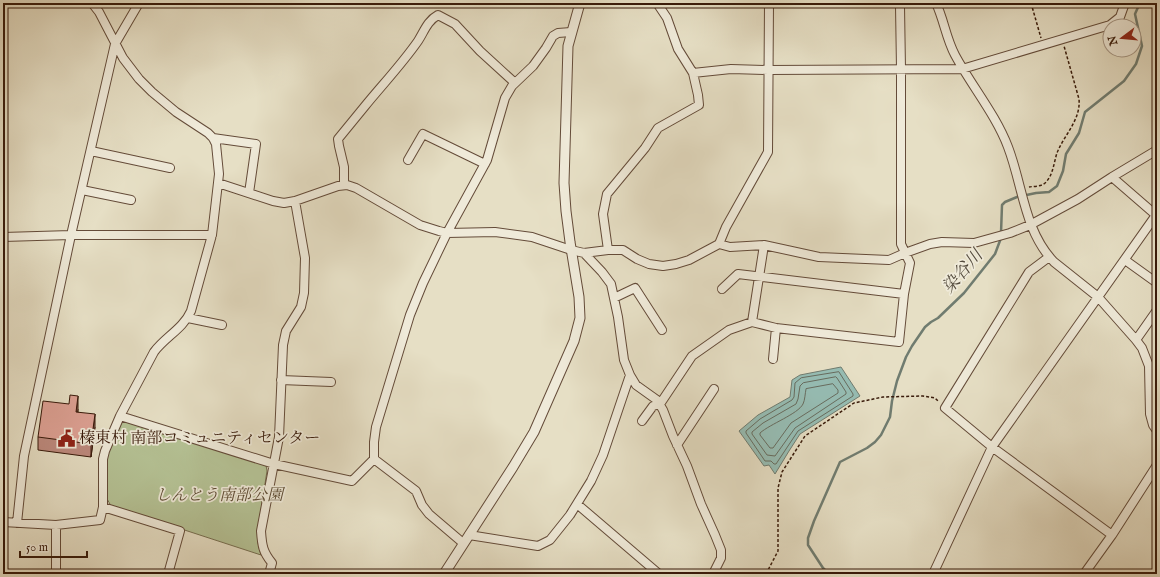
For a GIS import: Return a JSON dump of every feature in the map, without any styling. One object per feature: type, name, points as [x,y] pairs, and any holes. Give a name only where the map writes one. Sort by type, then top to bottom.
[{"type":"street","points":[[3,522],[56,525],[100,520],[103,507],[103,459],[108,443],[120,416],[154,352],[188,318],[212,235],[219,174],[217,150],[213,138],[208,133],[176,112],[139,79],[124,58],[99,12],[92,3]]},
{"type":"street","points":[[17,523],[24,456],[71,235],[116,44],[139,3]]},
{"type":"street","points":[[444,574],[534,432],[574,341],[580,318],[579,297],[571,250],[564,183],[567,54],[571,32],[580,3]]},
{"type":"street","points":[[608,250],[603,214],[607,194],[645,148],[658,128],[699,105],[694,73],[678,49],[667,18],[657,3]]},
{"type":"street","points":[[218,183],[279,202],[295,201],[338,186],[347,185],[356,188],[420,224],[439,232],[496,232],[532,237],[584,253],[623,250],[637,259],[649,264],[663,266],[689,260],[719,244],[726,227],[768,152],[768,3]]},
{"type":"street","points":[[642,420],[653,406],[660,404],[692,356],[729,330],[752,322],[776,328],[899,342],[904,294],[910,263],[901,244],[901,69],[900,6],[898,3]]},
{"type":"street","points":[[936,3],[949,42],[962,69],[1002,131],[1021,187],[1030,225],[1037,240],[1054,262],[1098,297],[1136,340],[1146,357],[1149,366],[1150,414],[1153,425],[1157,431]]},
{"type":"street","points":[[694,73],[731,69],[962,69],[1110,25],[1120,17],[1125,3]]},
{"type":"street","points":[[344,185],[344,167],[338,139],[408,56],[434,17],[438,16],[455,24],[480,51],[515,83]]},
{"type":"street","points":[[120,416],[274,464],[352,481],[374,459],[376,426],[410,315],[447,233],[485,164],[494,140],[506,98],[512,86],[533,66],[553,36],[558,33],[571,32]]},
{"type":"street","points":[[408,160],[423,134],[485,164]]},
{"type":"street","points":[[213,138],[256,144],[249,193]]},
{"type":"street","points":[[719,244],[730,247],[764,245],[819,257],[889,260],[930,244],[942,242],[974,243],[1010,233],[1030,225],[1078,200],[1112,177],[1157,150]]},
{"type":"street","points":[[91,151],[170,168]]},
{"type":"street","points":[[933,574],[992,447],[1156,215],[1112,177]]},
{"type":"street","points":[[82,190],[132,200]]},
{"type":"street","points":[[270,574],[272,563],[266,555],[262,542],[261,531],[279,437],[283,345],[286,331],[301,307],[304,293],[305,258],[295,201]]},
{"type":"street","points":[[3,237],[71,235],[212,235]]},
{"type":"street","points":[[752,322],[764,245]]},
{"type":"street","points":[[584,253],[611,284],[618,317],[624,360],[630,375],[636,385],[657,400],[660,404],[715,535],[721,550],[721,558],[713,574]]},
{"type":"street","points":[[1049,257],[1029,272],[946,408],[992,447],[1112,535]]},
{"type":"street","points":[[1125,260],[1157,283]]},
{"type":"street","points":[[722,289],[738,274],[904,294]]},
{"type":"street","points":[[614,298],[635,288],[662,330]]},
{"type":"street","points":[[1136,340],[1157,310]]},
{"type":"street","points":[[188,318],[222,325]]},
{"type":"street","points":[[773,359],[776,328]]},
{"type":"street","points":[[470,535],[538,546],[550,540],[570,515],[591,481],[603,455],[630,375]]},
{"type":"street","points":[[281,380],[331,382]]},
{"type":"street","points":[[677,445],[714,389]]},
{"type":"street","points":[[374,459],[416,491],[429,514],[463,544]]},
{"type":"street","points":[[1084,574],[1112,535],[1157,465]]},
{"type":"street","points":[[577,504],[659,574]]},
{"type":"street","points":[[103,507],[180,532],[168,574]]},
{"type":"street","points":[[56,525],[56,574]]},
{"type":"path","points":[[1031,3],[1043,45]]},
{"type":"path","points":[[1021,187],[1046,184],[1055,163],[1057,154],[1075,121],[1080,105],[1062,39]]},
{"type":"path","points":[[766,574],[778,551],[778,488],[782,472],[805,436],[854,403],[883,397],[923,396],[935,398],[946,408]]},
{"type":"green space","name":"しんとう南部公園","points":[[123,421],[266,465],[267,471],[258,529],[258,543],[261,555],[111,506],[106,497],[107,452],[119,424]]},
{"type":"water","points":[[841,367],[860,396],[800,434],[775,474],[769,465],[764,466],[739,431],[758,415],[790,397],[792,380],[800,375]]},
{"type":"building","name":"榛東村 南部コミュニティセンター","points":[[70,395],[78,396],[76,412],[95,414],[91,444],[38,437],[43,401],[69,404]]},
{"type":"waterway","name":"染谷川","points":[[1001,233],[1002,205],[1005,202],[1017,197],[1049,192],[1057,186],[1063,171],[1066,154],[1079,133],[1085,112],[1124,81],[1136,64],[1142,46],[1135,14],[1141,3]]},
{"type":"waterway","name":"染谷川","points":[[829,574],[823,568],[808,545],[808,538],[840,462],[867,448],[881,435],[890,417],[897,381],[912,346],[925,327],[938,318],[964,293],[995,254],[1001,238]]},
{"type":"place","name":"榛東村 南部コミュニティセンター","points":[[66,439]]}]
